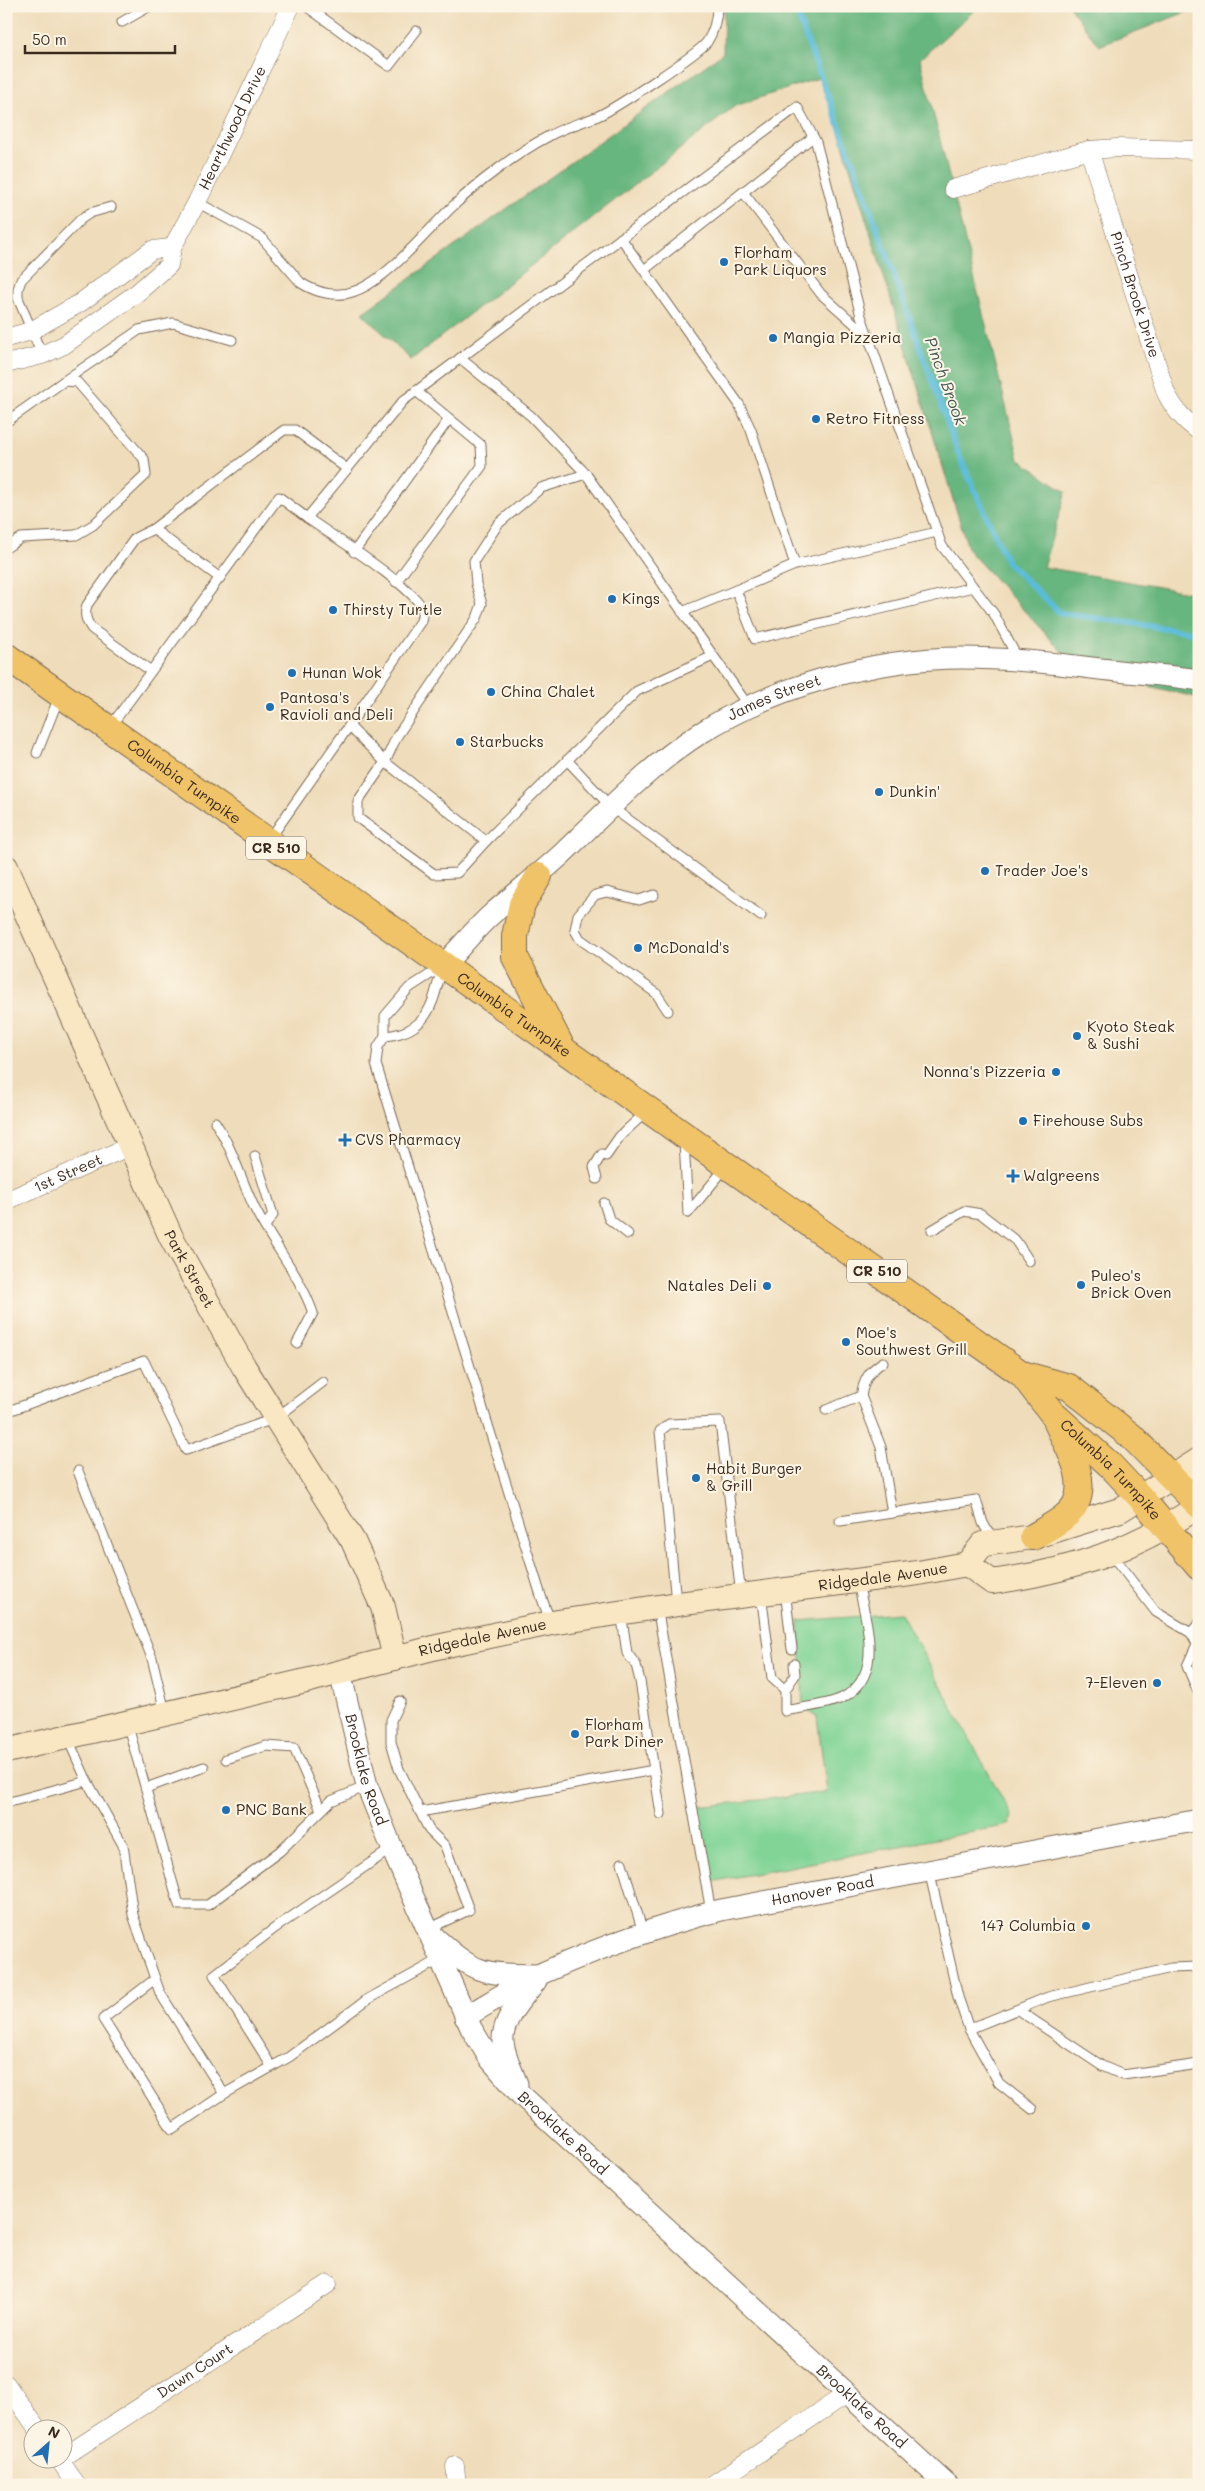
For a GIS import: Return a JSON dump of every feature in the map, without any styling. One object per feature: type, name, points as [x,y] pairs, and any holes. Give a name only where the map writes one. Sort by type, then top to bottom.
[{"type":"main road","name":"Columbia Turnpike","points":[[6,656],[1022,1374],[1052,1413],[1110,1464],[1199,1567]]},
{"type":"main road","name":"Park Street","points":[[6,867],[171,1237],[196,1284],[276,1418],[353,1540],[383,1607],[395,1658]]},
{"type":"main road","points":[[539,876],[522,904],[515,936],[515,957],[564,1051]]},
{"type":"main road","name":"Columbia Turnpike","points":[[1022,1374],[1069,1387],[1131,1436],[1173,1476],[1199,1505]]},
{"type":"main road","points":[[1033,1537],[1064,1516],[1075,1504],[1079,1492],[1076,1467],[1052,1413]]},
{"type":"main road","name":"Ridgedale Avenue","points":[[6,1751],[395,1658],[551,1623],[666,1605],[918,1573],[967,1564],[983,1544],[1033,1537],[1120,1510],[1199,1460]]},
{"type":"main road","name":"Ridgedale Avenue","points":[[967,1564],[992,1582],[1042,1575],[1110,1554],[1166,1528],[1199,1505]]},
{"type":"street","name":"Hearthwood Drive","points":[[6,364],[42,356],[64,345],[155,279],[169,265],[172,248],[197,202],[291,6]]},
{"type":"street","points":[[953,189],[1089,150],[1118,148],[1199,150]]},
{"type":"street","name":"Pinch Brook Drive","points":[[1089,150],[1166,393],[1172,405],[1183,419],[1199,431]]},
{"type":"street","points":[[6,338],[31,331],[80,302],[152,250],[172,248]]},
{"type":"street","name":"James Street","points":[[443,966],[492,914],[539,876],[662,760],[699,734],[749,708],[834,676],[882,664],[925,659],[1018,659],[1199,680]]},
{"type":"street","name":"1st Street","points":[[6,1201],[130,1146]]},
{"type":"street","name":"Brooklake Road","points":[[340,1672],[367,1786],[426,1930],[465,2017],[489,2058],[520,2094],[948,2485]]},
{"type":"street","name":"Hanover Road","points":[[465,2017],[539,1976],[592,1951],[643,1932],[711,1912],[1199,1820]]},
{"type":"street","points":[[426,1930],[460,1961],[476,1970],[494,1974],[539,1976]]},
{"type":"street","points":[[520,2094],[504,2046],[503,2034],[513,2011],[539,1976]]},
{"type":"street","name":"Dawn Court","points":[[72,2452],[328,2284]]},
{"type":"street","points":[[6,2384],[31,2418]]},
{"type":"street","points":[[712,2485],[848,2393]]},
{"type":"street","points":[[455,2466],[457,2485]]},
{"type":"street","points":[[67,2468],[77,2485]]},
{"type":"lane","points":[[122,22],[150,6]]},
{"type":"lane","points":[[306,6],[389,66],[416,31]]},
{"type":"lane","points":[[197,202],[262,238],[301,283],[309,288],[328,294],[355,292],[371,283],[413,247],[451,208],[483,180],[549,135],[600,115],[700,49],[713,31],[718,6]]},
{"type":"lane","points":[[307,518],[402,401],[797,107],[813,137],[868,336],[942,546],[994,614],[1018,659]]},
{"type":"lane","points":[[644,270],[813,137]]},
{"type":"lane","points":[[743,192],[822,294],[868,336]]},
{"type":"lane","points":[[42,356],[18,298],[18,288],[21,280],[81,220],[90,213],[110,207]]},
{"type":"lane","points":[[621,238],[739,404],[751,430],[795,565]]},
{"type":"lane","points":[[6,422],[139,330],[173,323],[232,340]]},
{"type":"lane","points":[[460,358],[531,416],[586,474],[749,708]]},
{"type":"lane","points":[[6,548],[21,538],[76,535],[93,525],[146,475],[144,459],[77,382],[64,381]]},
{"type":"lane","points":[[396,582],[482,466],[481,445],[416,391]]},
{"type":"lane","points":[[354,552],[449,419]]},
{"type":"lane","points":[[151,671],[92,629],[85,612],[87,605],[135,538],[153,528],[284,430],[295,430],[347,469]]},
{"type":"lane","points":[[586,474],[541,488],[498,524],[474,561],[476,584],[482,604],[477,618],[397,736],[384,762],[358,801],[358,818],[434,874],[457,874],[486,841],[637,691],[713,656]]},
{"type":"lane","points":[[109,729],[279,497],[418,600],[423,610],[423,615],[268,842]]},
{"type":"lane","points":[[153,528],[220,578]]},
{"type":"lane","points":[[682,612],[795,565],[937,532]]},
{"type":"lane","points":[[736,590],[755,639],[973,587]]},
{"type":"lane","points":[[38,753],[60,694]]},
{"type":"lane","points":[[349,726],[384,762],[486,841]]},
{"type":"lane","points":[[568,760],[611,808],[761,916]]},
{"type":"lane","points":[[654,895],[639,900],[607,892],[595,895],[578,915],[575,930],[580,939],[656,993],[668,1011]]},
{"type":"lane","points":[[385,1036],[400,1035],[416,1026],[432,1008],[443,966]]},
{"type":"lane","points":[[443,966],[409,988],[385,1016],[385,1036],[378,1047],[376,1064],[538,1587],[551,1623]]},
{"type":"lane","points":[[598,1178],[594,1167],[620,1136],[648,1111]]},
{"type":"lane","points":[[215,1122],[227,1140],[256,1210],[305,1291],[313,1313],[298,1344]]},
{"type":"lane","points":[[684,1136],[688,1213],[727,1166]]},
{"type":"lane","points":[[256,1156],[273,1215],[265,1226]]},
{"type":"lane","points":[[604,1203],[609,1219],[628,1234]]},
{"type":"lane","points":[[932,1230],[964,1211],[981,1214],[1016,1241],[1029,1261]]},
{"type":"lane","points":[[6,1412],[144,1361],[186,1450],[276,1418],[322,1382]]},
{"type":"lane","points":[[884,1362],[870,1370],[863,1385],[861,1396],[881,1447],[892,1513]]},
{"type":"lane","points":[[826,1410],[861,1396]]},
{"type":"lane","points":[[711,1912],[666,1605],[660,1431],[668,1424],[720,1422],[751,1594],[772,1678],[785,1690]]},
{"type":"lane","points":[[78,1471],[152,1658],[165,1714]]},
{"type":"lane","points":[[840,1521],[976,1500],[982,1523],[994,1543]]},
{"type":"lane","points":[[1110,1554],[1156,1612],[1191,1633],[1198,1645],[1187,1666],[1199,1694]]},
{"type":"lane","points":[[794,1664],[795,1675],[785,1690],[785,1711],[840,1698],[852,1692],[862,1680],[868,1668],[870,1653],[858,1580]]},
{"type":"lane","points":[[785,1590],[792,1649]]},
{"type":"lane","points":[[621,1612],[627,1653],[636,1665],[640,1681],[661,1814]]},
{"type":"lane","points":[[1191,1633],[1199,1623]]},
{"type":"lane","points":[[400,1701],[391,1720],[391,1742],[400,1769],[429,1830],[445,1846],[469,1910],[426,1930]]},
{"type":"lane","points":[[127,1722],[179,1905],[208,1905],[280,1851],[331,1800],[367,1786]]},
{"type":"lane","points":[[67,1737],[87,1781],[123,1846],[133,1915],[160,1993],[224,2094]]},
{"type":"lane","points":[[226,1759],[266,1746],[294,1748],[321,1810]]},
{"type":"lane","points":[[146,1788],[204,1767]]},
{"type":"lane","points":[[420,1812],[654,1770]]},
{"type":"lane","points":[[6,1803],[87,1781]]},
{"type":"lane","points":[[272,2067],[214,1975],[274,1928],[392,1848]]},
{"type":"lane","points":[[622,1863],[643,1932]]},
{"type":"lane","points":[[929,1870],[958,1997],[968,2029],[1000,2083],[1032,2108]]},
{"type":"lane","points":[[155,1979],[103,2019],[172,2129],[224,2094],[289,2057],[368,1998],[440,1960]]},
{"type":"lane","points":[[968,2029],[1048,1997],[1171,1968],[1199,1967]]},
{"type":"lane","points":[[1018,2010],[1102,2066],[1122,2075],[1199,2064]]},
{"type":"green space","points":[[724,6],[979,6],[920,59],[1019,459],[1066,492],[1043,567],[1199,594],[1199,698],[1078,669],[969,551],[822,77],[735,106],[411,360],[362,313],[723,53]]},
{"type":"green space","points":[[1069,6],[1199,6],[1199,7],[1099,46]]},
{"type":"green space","points":[[901,1613],[1012,1816],[1009,1825],[711,1882],[698,1807],[827,1792],[817,1717],[803,1707],[799,1621]]},
{"type":"waterway","name":"Pinch Brook","points":[[794,6],[867,200],[959,455],[1007,562],[1060,613],[1199,633]]},
{"type":"place","name":"Florham Park Liquors","points":[[724,262]]},
{"type":"place","name":"Mangia Pizzeria","points":[[773,338]]},
{"type":"place","name":"Retro Fitness","points":[[816,419]]},
{"type":"place","name":"Kings","points":[[612,599]]},
{"type":"place","name":"Thirsty Turtle","points":[[333,610]]},
{"type":"place","name":"Hunan Wok","points":[[292,673]]},
{"type":"place","name":"China Chalet","points":[[491,692]]},
{"type":"place","name":"Pantosa's Ravioli and Deli","points":[[270,707]]},
{"type":"place","name":"Starbucks","points":[[460,742]]},
{"type":"place","name":"Dunkin'","points":[[879,792]]},
{"type":"place","name":"Trader Joe's","points":[[985,871]]},
{"type":"place","name":"McDonald's","points":[[638,948]]},
{"type":"place","name":"Kyoto Steak & Sushi","points":[[1077,1036]]},
{"type":"place","name":"Nonna's Pizzeria","points":[[1056,1072]]},
{"type":"place","name":"Firehouse Subs","points":[[1023,1121]]},
{"type":"place","name":"CVS Pharmacy","points":[[345,1140]]},
{"type":"place","name":"Walgreens","points":[[1013,1176]]},
{"type":"place","name":"Puleo's Brick Oven","points":[[1081,1285]]},
{"type":"place","name":"Natales Deli","points":[[767,1286]]},
{"type":"place","name":"Moe's Southwest Grill","points":[[846,1342]]},
{"type":"place","name":"Habit Burger & Grill","points":[[696,1478]]},
{"type":"place","name":"7-Eleven","points":[[1157,1683]]},
{"type":"place","name":"Florham Park Diner","points":[[575,1734]]},
{"type":"place","name":"PNC Bank","points":[[226,1810]]},
{"type":"place","name":"147 Columbia","points":[[1086,1926]]}]
